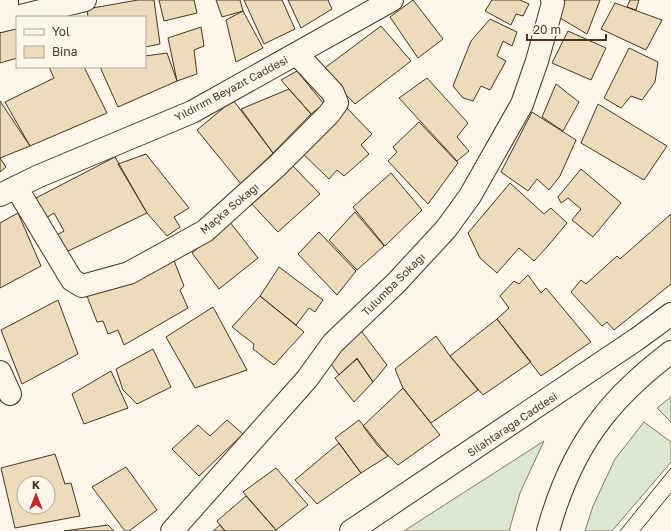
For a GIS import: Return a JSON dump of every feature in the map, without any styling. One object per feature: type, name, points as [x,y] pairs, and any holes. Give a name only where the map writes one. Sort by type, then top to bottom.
[{"type":"street","points":[[5,13],[85,0]]},
{"type":"street","name":"Yıldırım Beyazıt Caddesi","points":[[8,191],[39,176],[192,112],[392,0]]},
{"type":"street","name":"Tulumba Sokağı","points":[[172,531],[307,379],[333,343],[396,283],[450,224],[470,196],[522,104],[537,61],[553,3],[552,0]]},
{"type":"street","name":"Maçka Sokağı","points":[[8,191],[72,280],[82,286],[129,273],[205,231],[277,166],[338,103],[333,93],[297,54]]},
{"type":"street","name":"Silahtarağa Caddesi","points":[[351,531],[599,365],[671,314]]},
{"type":"street","points":[[548,531],[552,515],[567,477],[584,444],[602,417],[626,390],[671,352]]},
{"type":"street","points":[[0,372],[10,394]]},
{"type":"green space","points":[[671,397],[671,422],[657,408]]},
{"type":"green space","points":[[644,422],[671,442],[671,462],[612,531],[585,531],[593,506],[615,459]]},
{"type":"green space","points":[[544,441],[520,493],[509,531],[404,531]]},
{"type":"building","points":[[138,0],[154,0],[160,44],[146,47],[146,16],[88,16],[87,9]]},
{"type":"building","points":[[159,0],[194,0],[197,13],[164,21]]},
{"type":"building","points":[[216,0],[240,0],[243,11],[222,17]]},
{"type":"building","points":[[244,0],[282,0],[295,29],[264,44]]},
{"type":"building","points":[[288,0],[328,0],[332,9],[301,28]]},
{"type":"building","points":[[413,0],[443,39],[418,58],[390,17]]},
{"type":"building","points":[[492,0],[520,0],[529,4],[523,16],[516,14],[511,25],[485,11]]},
{"type":"building","points":[[556,0],[600,0],[587,34],[555,15]]},
{"type":"building","points":[[630,0],[639,0],[636,10],[627,7]]},
{"type":"building","points":[[615,3],[662,20],[646,50],[601,29]]},
{"type":"building","points":[[243,11],[263,48],[236,62],[226,20]]},
{"type":"building","points":[[490,19],[517,32],[512,46],[503,41],[497,56],[506,61],[490,90],[481,86],[473,101],[463,98],[453,86],[471,41]]},
{"type":"building","points":[[16,25],[16,58],[0,63],[0,29]]},
{"type":"building","points":[[381,26],[411,61],[355,104],[322,70]]},
{"type":"building","points":[[201,27],[204,46],[194,50],[197,74],[177,81],[168,38]]},
{"type":"building","points":[[568,31],[606,48],[591,80],[552,63]]},
{"type":"building","points":[[629,48],[658,62],[655,82],[642,100],[631,96],[621,108],[604,98]]},
{"type":"building","points":[[167,53],[177,81],[118,107],[100,68],[146,68],[146,56]]},
{"type":"building","points":[[49,68],[84,68],[107,113],[30,146],[5,102],[54,78]]},
{"type":"building","points":[[297,71],[324,104],[311,114],[281,80]]},
{"type":"building","points":[[427,78],[468,123],[457,137],[469,151],[457,161],[399,98]]},
{"type":"building","points":[[556,84],[579,102],[563,131],[542,117]]},
{"type":"building","points":[[289,89],[311,114],[273,153],[241,109]]},
{"type":"building","points":[[233,100],[273,153],[241,184],[197,130]]},
{"type":"building","points":[[0,101],[30,146],[0,158]]},
{"type":"building","points":[[598,104],[667,146],[644,180],[581,143]]},
{"type":"building","points":[[344,105],[372,134],[361,145],[369,154],[344,176],[337,170],[329,179],[299,150]]},
{"type":"building","points":[[532,112],[576,140],[560,176],[549,190],[537,179],[528,191],[501,172]]},
{"type":"building","points":[[419,122],[458,163],[428,204],[388,161],[397,152],[393,147]]},
{"type":"building","points":[[146,154],[189,208],[174,217],[180,227],[167,236],[147,213],[118,164]]},
{"type":"building","points":[[115,157],[147,213],[62,254],[55,236],[64,231],[54,213],[46,218],[36,198]]},
{"type":"building","points":[[0,158],[6,167],[0,172]]},
{"type":"building","points":[[291,164],[320,194],[278,232],[250,202]]},
{"type":"building","points":[[581,169],[621,203],[593,237],[572,220],[581,209],[568,198],[561,203],[558,197]]},
{"type":"building","points":[[391,173],[422,210],[385,246],[353,207]]},
{"type":"building","points":[[510,183],[544,214],[551,208],[567,223],[534,261],[519,248],[497,273],[480,258],[468,233]]},
{"type":"building","points":[[355,212],[384,246],[357,270],[329,240]]},
{"type":"building","points":[[18,213],[41,266],[0,288],[0,223]]},
{"type":"building","points":[[671,214],[671,284],[614,330],[607,322],[602,326],[571,292],[581,280],[586,284],[617,256],[620,259]]},
{"type":"building","points":[[229,221],[258,258],[219,289],[192,253]]},
{"type":"building","points":[[319,232],[356,271],[337,295],[298,254]]},
{"type":"building","points":[[173,258],[184,286],[180,290],[188,308],[124,345],[118,330],[108,334],[103,321],[97,322],[87,296]]},
{"type":"building","points":[[279,267],[323,300],[315,312],[309,308],[296,325],[260,296]]},
{"type":"building","points":[[528,275],[541,293],[546,288],[591,342],[541,376],[497,319],[509,308],[500,296],[514,281],[519,284]]},
{"type":"building","points":[[260,296],[304,332],[274,365],[253,349],[254,344],[232,327]]},
{"type":"building","points":[[58,300],[78,354],[22,384],[1,330]]},
{"type":"building","points":[[213,307],[247,370],[195,388],[166,337]]},
{"type":"building","points":[[497,319],[531,362],[483,395],[450,356]]},
{"type":"building","points":[[359,328],[387,365],[373,382],[357,358],[339,375],[329,361]]},
{"type":"building","points":[[436,336],[450,356],[478,390],[431,423],[403,388],[395,369]]},
{"type":"building","points":[[153,349],[171,387],[137,404],[123,390],[116,369]]},
{"type":"building","points":[[357,359],[373,382],[354,402],[335,378]]},
{"type":"building","points":[[111,371],[128,408],[84,424],[72,394]]},
{"type":"building","points":[[403,388],[440,435],[398,465],[378,446],[363,426]]},
{"type":"building","points":[[227,420],[243,434],[199,476],[172,449],[198,425],[210,436]]},
{"type":"building","points":[[359,420],[388,456],[361,473],[335,438]]},
{"type":"building","points":[[339,443],[361,473],[317,504],[295,480]]},
{"type":"building","points":[[55,454],[65,484],[71,483],[80,516],[15,528],[1,468]]},
{"type":"building","points":[[126,467],[157,510],[129,531],[125,531],[92,487]]},
{"type":"building","points":[[276,468],[308,505],[276,530],[243,492]]},
{"type":"building","points":[[246,496],[276,531],[225,531],[217,521]]},
{"type":"building","points":[[108,525],[114,531],[64,531]]},
{"type":"building","points":[[220,525],[225,531],[213,531]]},
{"type":"tram line","points":[[620,531],[671,468]]},
{"type":"tram line","points":[[640,531],[671,493]]}]
